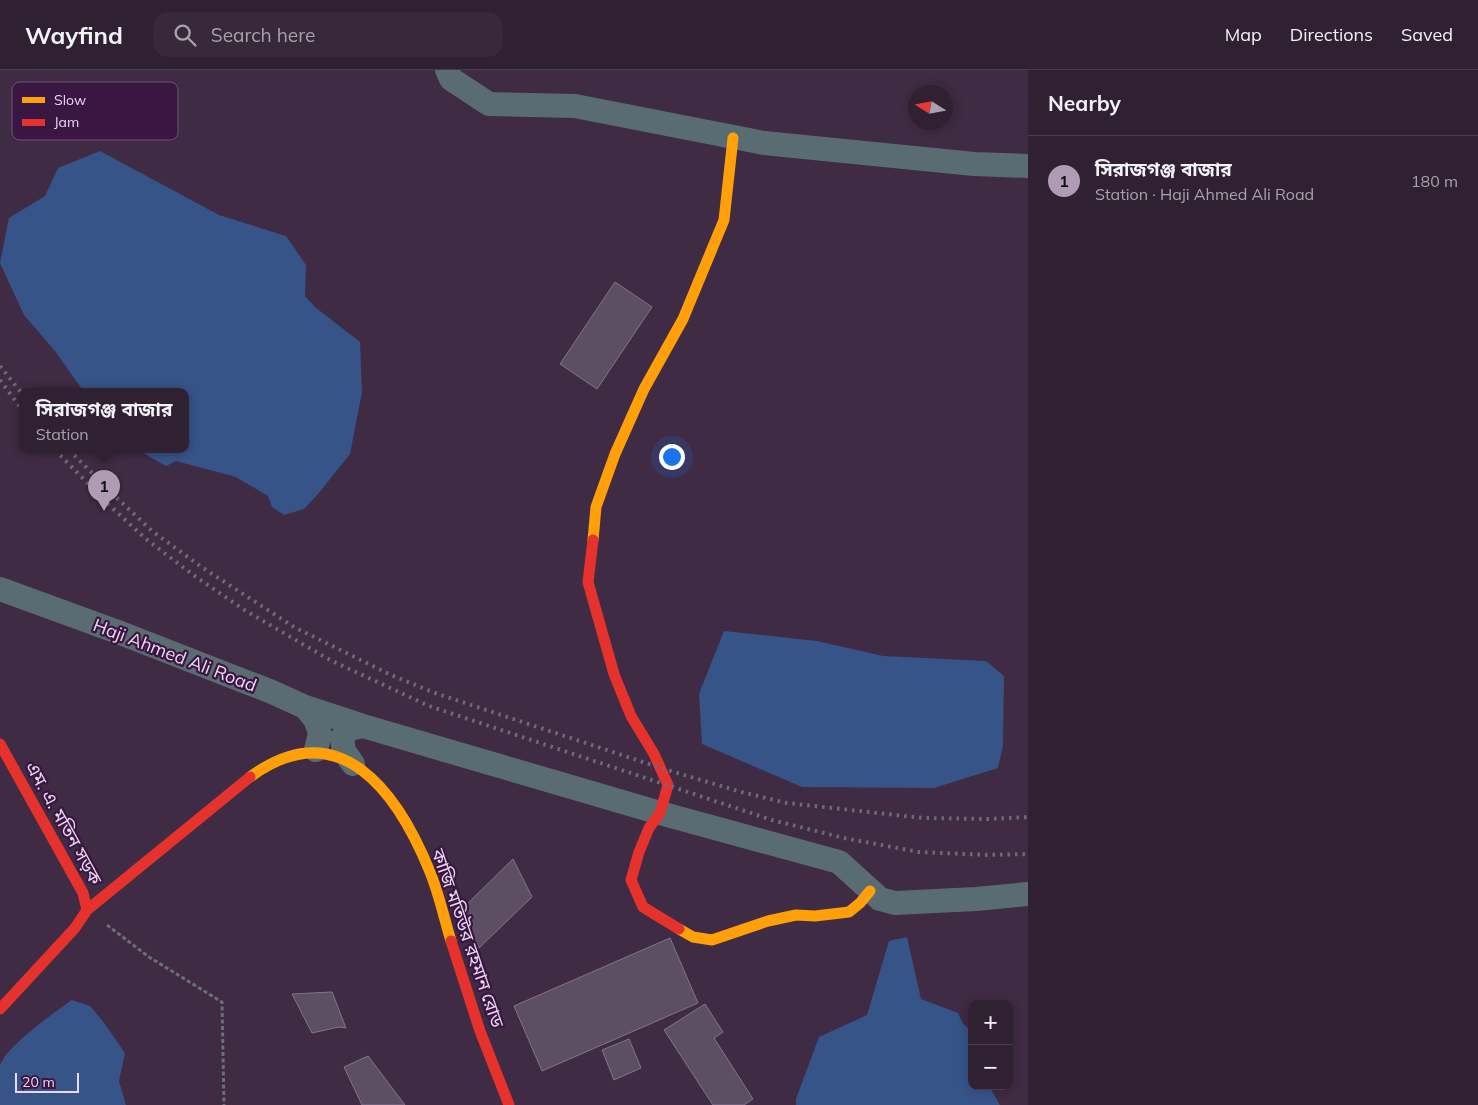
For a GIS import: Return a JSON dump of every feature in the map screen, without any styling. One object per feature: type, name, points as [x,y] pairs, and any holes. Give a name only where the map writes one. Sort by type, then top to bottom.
[{"type":"street","points":[[447,70],[451,79],[489,104],[575,106],[764,143],[974,164],[1028,166]]},
{"type":"street","points":[[733,138],[724,220],[683,319],[644,389],[615,454],[596,507],[588,582],[614,674],[631,716],[654,754],[668,785],[660,813],[649,828],[639,852],[632,880],[643,907],[692,938],[712,940],[768,921],[796,915],[814,916],[849,912],[860,904],[870,891]]},
{"type":"street","name":"Haji Ahmed Ali Road","points":[[0,589],[275,686],[305,707],[363,726],[660,813],[839,862],[880,899],[895,903],[1028,894]]},
{"type":"street","points":[[305,707],[318,727],[320,734],[316,750]]},
{"type":"street","points":[[353,764],[344,751],[342,738],[349,729],[363,726]]},
{"type":"street","name":"এম. এ. মতিন সড়ক","points":[[0,744],[83,893],[88,910],[75,928],[0,1009]]},
{"type":"street","name":"কাজি মতিউর রহমান রোড","points":[[88,910],[139,866],[259,770],[284,757],[303,752],[316,750],[339,756],[353,764],[380,785],[395,804],[431,873],[454,954],[508,1105]]},
{"type":"path","points":[[88,910],[149,957],[222,1002],[224,1105]]},
{"type":"water","points":[[100,151],[219,215],[286,236],[306,265],[305,296],[315,307],[360,342],[362,392],[350,454],[304,509],[284,515],[272,507],[268,496],[236,477],[176,461],[166,466],[143,453],[189,453],[189,388],[81,388],[55,351],[24,315],[0,263],[9,218],[45,196],[58,168]]},
{"type":"water","points":[[724,631],[817,641],[883,656],[986,661],[1004,676],[1003,745],[998,768],[934,788],[802,787],[702,744],[699,694]]},
{"type":"water","points":[[907,937],[921,999],[958,1013],[963,1024],[968,1028],[968,1090],[991,1090],[1000,1105],[796,1105],[796,1099],[819,1037],[867,1015],[889,941]]},
{"type":"water","points":[[72,1000],[90,1006],[125,1053],[119,1081],[126,1105],[0,1105],[0,1066],[4,1058],[31,1030]]},
{"type":"building","points":[[615,282],[652,307],[597,389],[560,364]]},
{"type":"building","points":[[513,859],[532,897],[479,948],[462,909]]},
{"type":"building","points":[[670,938],[698,1003],[542,1071],[514,1006]]},
{"type":"building","points":[[332,992],[346,1028],[339,1027],[312,1033],[292,994]]},
{"type":"building","points":[[705,1004],[723,1032],[714,1038],[753,1099],[744,1105],[713,1105],[664,1030]]},
{"type":"building","points":[[629,1039],[641,1068],[614,1080],[602,1050]]},
{"type":"building","points":[[368,1056],[405,1105],[362,1105],[344,1067]]},
{"type":"railway","points":[[0,366],[19,390]]},
{"type":"railway","points":[[0,380],[19,406]]},
{"type":"railway","points":[[58,453],[110,506],[146,539],[196,577],[246,611],[330,660],[429,706],[772,820],[844,838],[919,852],[987,855],[1028,854]]},
{"type":"railway","points":[[72,453],[152,531],[203,568],[294,627],[391,675],[435,693],[661,768],[741,792],[787,803],[923,818],[988,819],[1028,817]]},
{"type":"traffic: slow","points":[[593,540],[596,507],[615,454],[644,389],[683,319],[724,220],[733,138]]},
{"type":"traffic: slow","points":[[250,777],[282,759],[312,753],[338,757],[362,770],[383,790],[401,815],[417,843],[439,897],[451,941]]},
{"type":"traffic: slow","points":[[679,929],[693,937],[712,940],[768,921],[796,915],[815,916],[849,912],[870,891]]},
{"type":"traffic: jam","points":[[593,540],[588,582],[614,674],[631,716],[654,754],[668,785],[660,813],[649,828],[639,852],[631,880],[643,907],[679,929]]},
{"type":"traffic: jam","points":[[0,744],[83,893],[87,910],[75,928],[0,1009]]},
{"type":"traffic: jam","points":[[87,910],[250,777]]},
{"type":"traffic: jam","points":[[451,941],[480,1031],[509,1105]]},
{"type":"place","name":"সিরাজগঞ্জ বাজার","points":[[104,511]]}]
